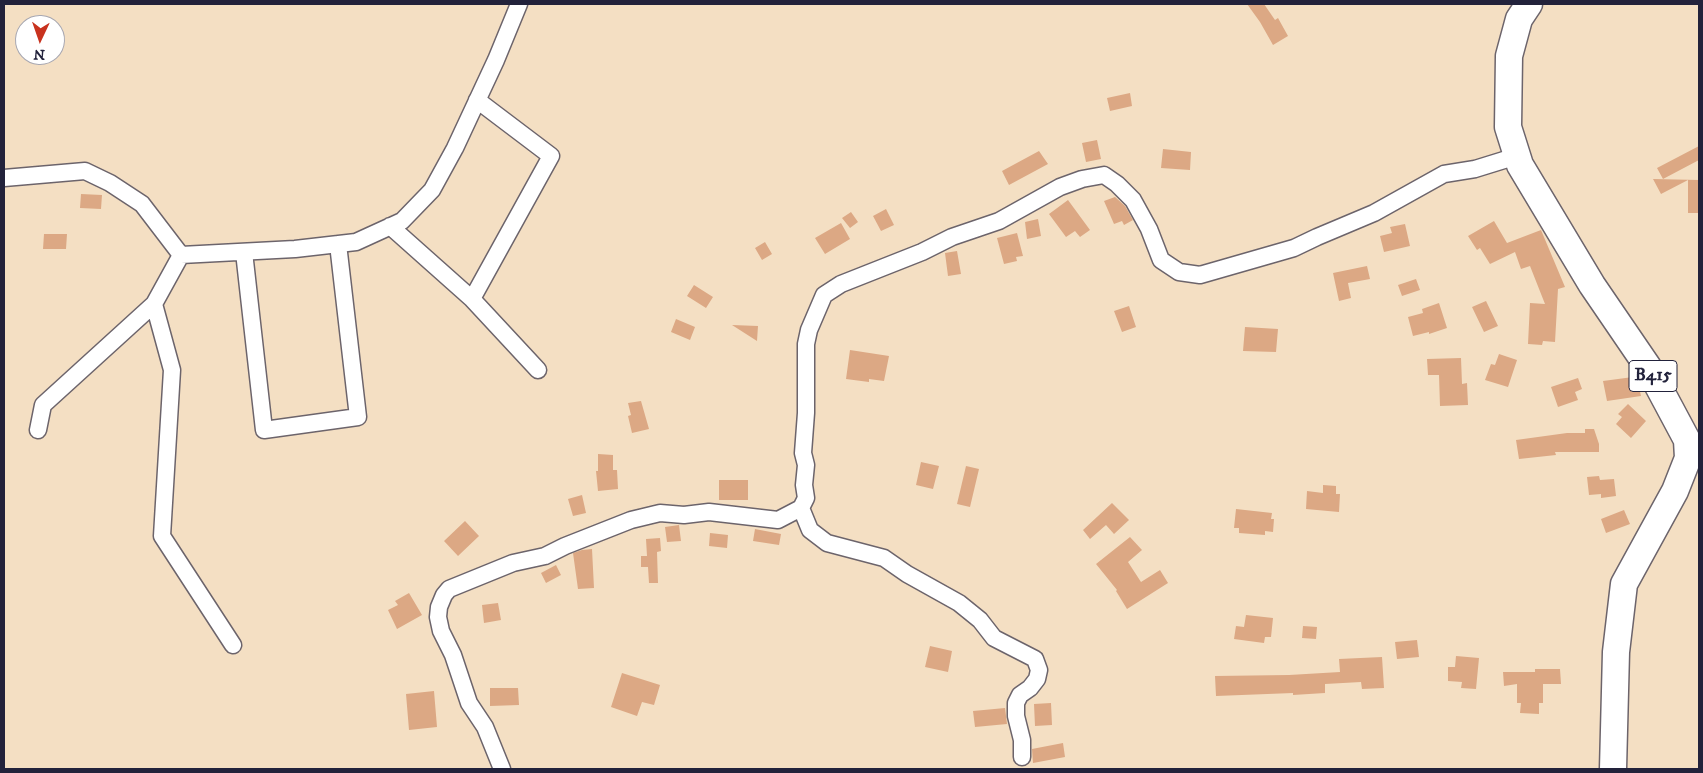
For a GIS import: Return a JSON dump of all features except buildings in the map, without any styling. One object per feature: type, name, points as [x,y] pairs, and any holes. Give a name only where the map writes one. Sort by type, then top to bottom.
[{"type":"main road","name":"B415","points":[[1529,4],[1519,19],[1509,56],[1508,127],[1520,165],[1592,284],[1648,367],[1687,440],[1688,458],[1675,492],[1624,584],[1616,652],[1613,769]]},
{"type":"street","points":[[182,255],[296,249],[356,242],[402,220],[432,190],[455,148],[519,4]]},
{"type":"street","points":[[472,300],[551,156],[477,100]]},
{"type":"street","points":[[502,769],[470,702],[442,631],[438,617],[439,606],[444,595],[449,589],[514,563],[545,556],[565,546],[631,520],[660,514],[709,512],[778,520],[801,508],[806,498],[804,485],[806,465],[803,453],[806,413],[806,344],[809,330],[824,295],[841,284],[922,252],[952,237],[999,221],[1060,187],[1104,175],[1117,184],[1132,200],[1149,229],[1161,260],[1179,272],[1200,275],[1294,248],[1317,236],[1374,214],[1444,174],[1475,169],[1517,156]]},
{"type":"street","points":[[4,178],[85,172],[110,183],[142,204],[182,255]]},
{"type":"street","points":[[390,226],[472,300],[538,370]]},
{"type":"street","points":[[244,252],[264,430],[358,417],[338,244]]},
{"type":"street","points":[[38,430],[43,404],[154,304],[182,255]]},
{"type":"street","points":[[154,304],[172,370],[162,536],[234,645]]},
{"type":"street","points":[[801,508],[810,530],[826,543],[884,558],[907,574],[959,603],[980,620],[994,638],[1035,659],[1039,670],[1037,679],[1030,688],[1020,695],[1016,702],[1016,716],[1022,740],[1022,757]]}]
